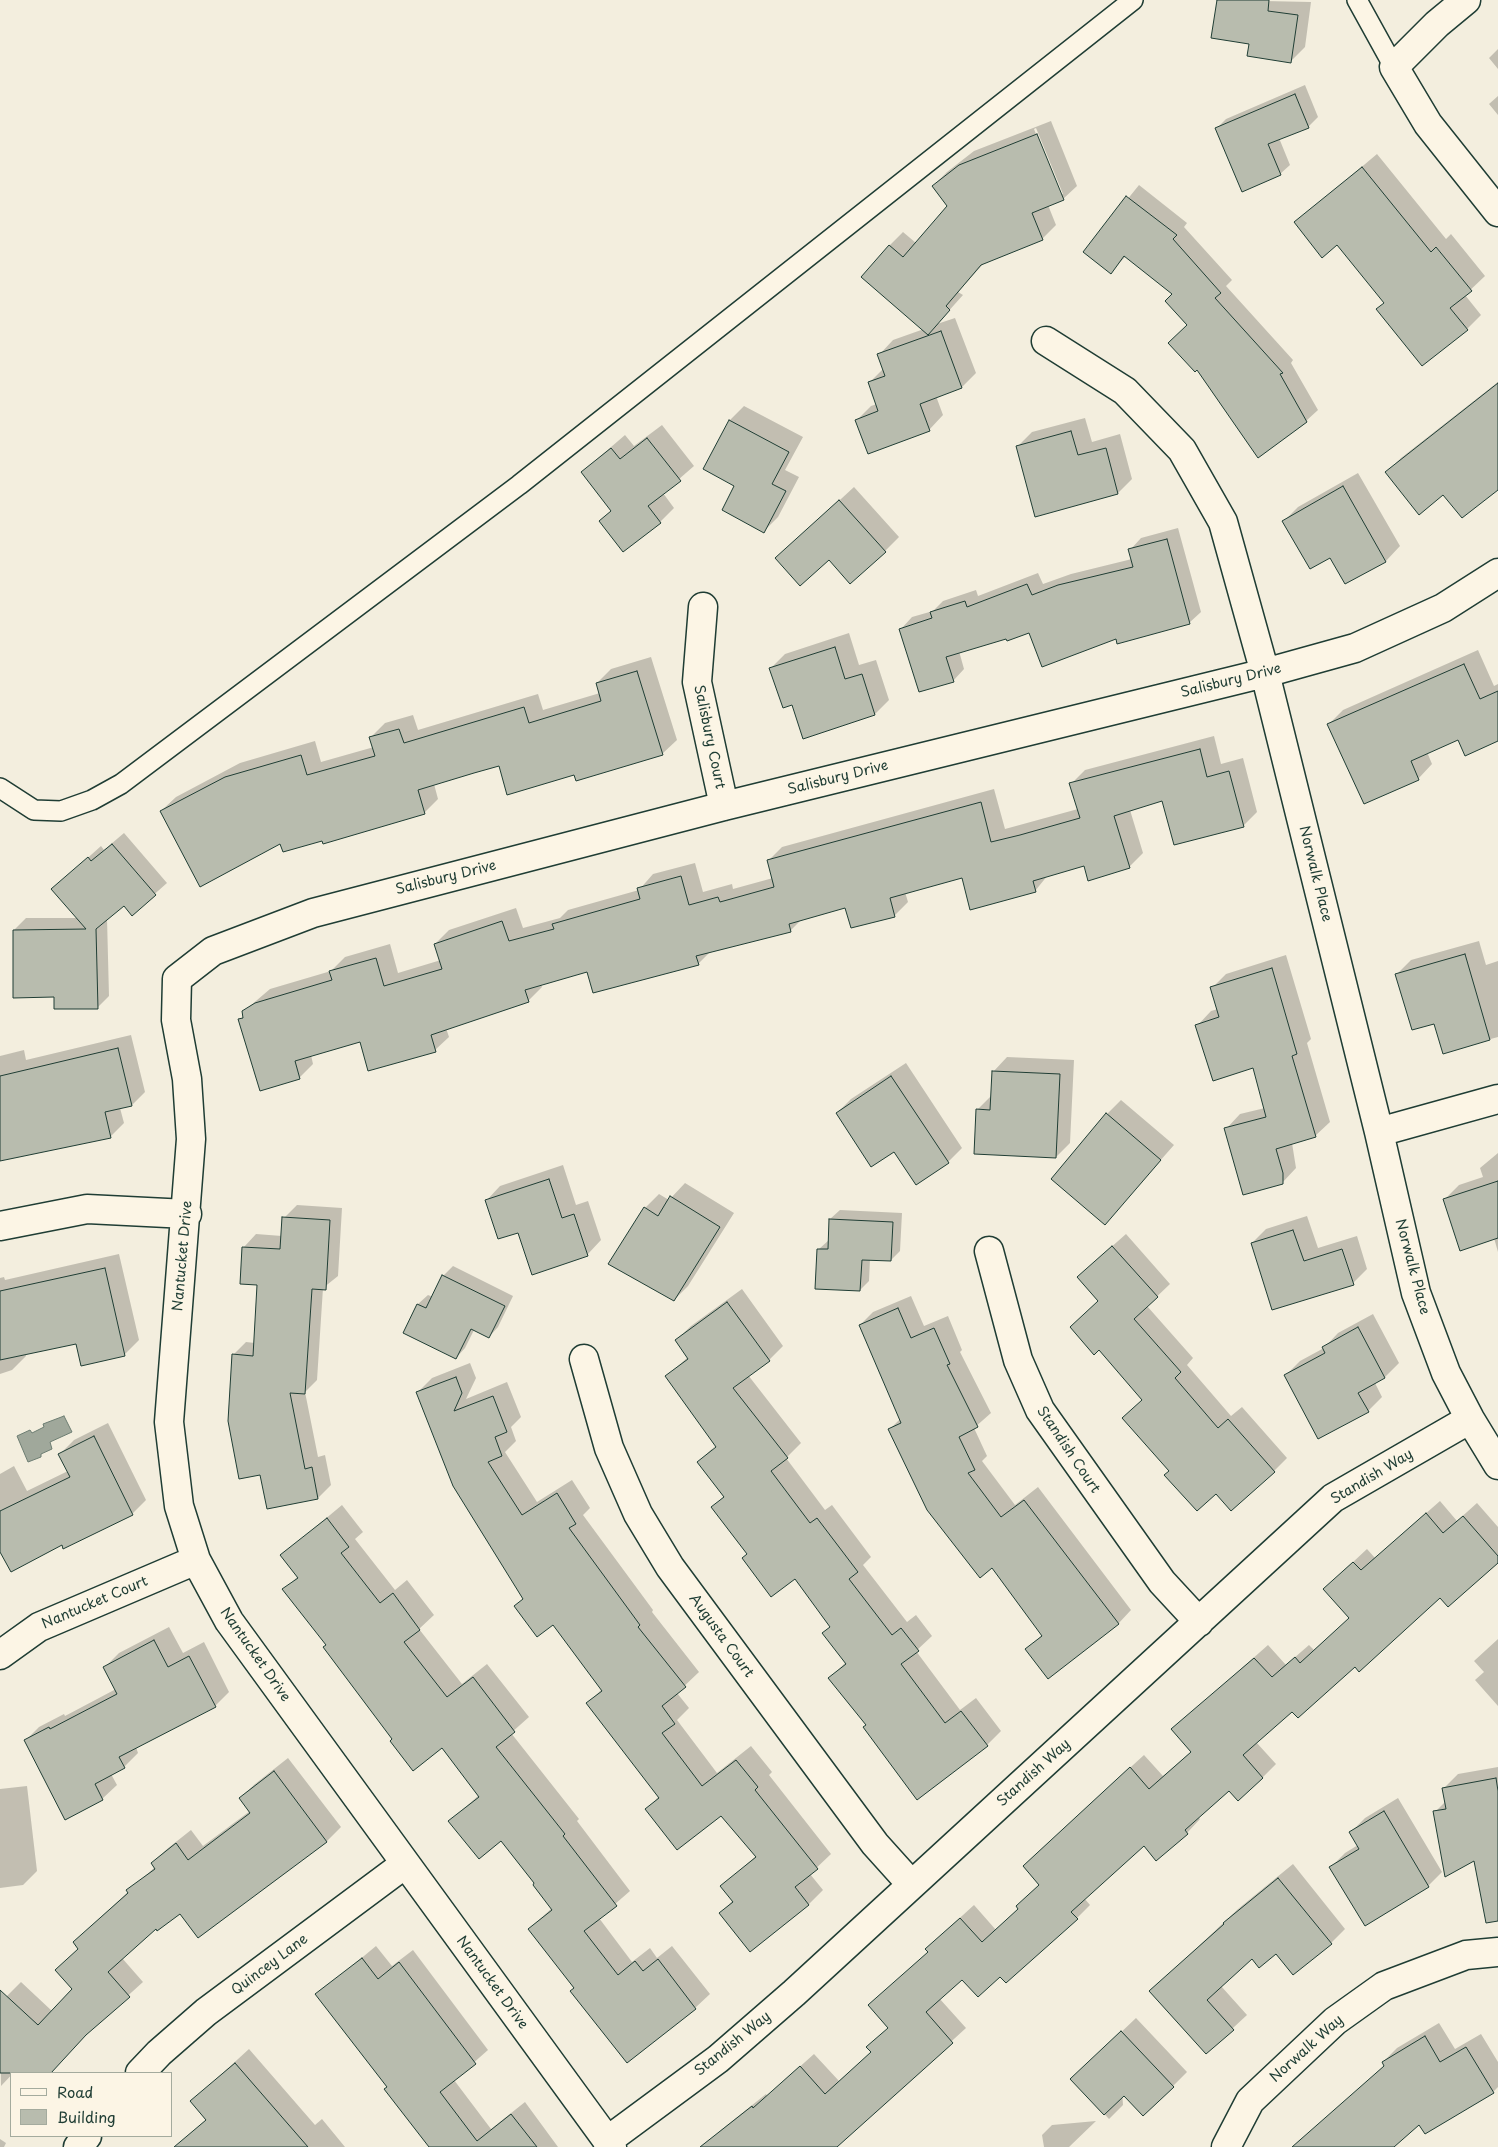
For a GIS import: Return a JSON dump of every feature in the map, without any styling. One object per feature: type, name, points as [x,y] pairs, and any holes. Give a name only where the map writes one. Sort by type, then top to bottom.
[{"type":"street","points":[[1466,0],[1437,24],[1394,67],[1428,124],[1498,212]]},
{"type":"street","name":"Norwalk Place","points":[[1046,341],[1125,391],[1182,450],[1223,522],[1265,673],[1379,1132],[1416,1293],[1446,1373],[1470,1419],[1498,1465]]},
{"type":"street","name":"Salisbury Drive","points":[[177,980],[213,951],[313,912],[724,806],[1265,673],[1356,648],[1443,608],[1498,573]]},
{"type":"street","name":"Salisbury Court","points":[[703,607],[697,682],[724,806]]},
{"type":"street","name":"Nantucket Drive","points":[[177,980],[176,1020],[187,1079],[191,1139],[187,1214],[169,1422],[178,1506],[196,1560],[229,1621],[610,2144]]},
{"type":"street","points":[[1379,1132],[1498,1099]]},
{"type":"street","points":[[0,1226],[88,1209],[187,1214]]},
{"type":"street","name":"Standish Court","points":[[990,1251],[1018,1360],[1040,1410],[1162,1582],[1199,1622]]},
{"type":"street","name":"Augusta Court","points":[[584,1359],[609,1448],[638,1514],[670,1567],[875,1844],[911,1884]]},
{"type":"street","name":"Standish Way","points":[[610,2144],[718,2059],[794,1994],[911,1884],[1333,1498],[1470,1419]]},
{"type":"street","name":"Nantucket Court","points":[[0,1655],[39,1627],[196,1560]]},
{"type":"street","name":"Quincey Lane","points":[[141,2072],[159,2053],[206,2012],[405,1864]]},
{"type":"street","name":"Norwalk Way","points":[[1226,2147],[1250,2101],[1335,2021],[1384,1986],[1466,1956],[1498,1952]]},
{"type":"lane","points":[[0,788],[34,810],[61,812],[92,800],[121,784],[519,485],[1133,0]]},
{"type":"lane","points":[[1357,0],[1394,67]]},
{"type":"shaded area","points":[[64,1416],[72,1432],[50,1442],[52,1449],[41,1454],[41,1457],[28,1462],[17,1436],[30,1430],[32,1433],[44,1427],[43,1424]]},
{"type":"building","points":[[1217,0],[1269,0],[1268,11],[1298,15],[1291,63],[1247,56],[1249,44],[1211,38]]},
{"type":"building","points":[[1295,94],[1309,128],[1268,144],[1281,175],[1242,192],[1215,128]]},
{"type":"building","points":[[1037,134],[1064,200],[1032,213],[1043,240],[981,265],[946,306],[950,310],[928,335],[861,277],[889,245],[903,257],[947,206],[932,186],[959,165]]},
{"type":"building","points":[[1362,167],[1431,252],[1436,247],[1472,291],[1450,308],[1468,330],[1422,366],[1376,309],[1384,303],[1337,245],[1322,258],[1294,222]]},
{"type":"building","points":[[1126,196],[1177,235],[1173,239],[1221,293],[1215,298],[1283,373],[1280,374],[1307,422],[1258,458],[1197,370],[1195,372],[1168,343],[1187,325],[1165,301],[1172,294],[1124,256],[1111,274],[1083,252]]},
{"type":"building","points":[[941,331],[962,388],[920,404],[930,431],[868,454],[855,420],[878,411],[868,382],[885,376],[877,354]]},
{"type":"building","points":[[1498,383],[1498,490],[1462,518],[1443,495],[1419,515],[1385,472]]},
{"type":"building","points":[[729,420],[789,452],[772,484],[786,491],[764,533],[722,510],[734,486],[703,469]]},
{"type":"building","points":[[1071,431],[1078,455],[1106,448],[1118,494],[1035,517],[1016,446]]},
{"type":"building","points":[[647,438],[681,481],[648,506],[661,523],[623,552],[599,521],[611,511],[581,472],[611,448],[620,459]]},
{"type":"building","points":[[1343,486],[1386,562],[1345,584],[1330,558],[1310,569],[1282,521]]},
{"type":"building","points":[[839,500],[886,552],[850,584],[829,560],[800,586],[775,558]]},
{"type":"building","points":[[1167,539],[1190,624],[1117,644],[1116,639],[1042,667],[1029,633],[1007,641],[1006,639],[946,657],[954,682],[919,692],[899,629],[932,618],[930,612],[965,601],[967,607],[1027,584],[1032,595],[1058,585],[1133,567],[1128,549]]},
{"type":"building","points":[[835,647],[845,679],[862,674],[875,715],[803,739],[792,705],[783,708],[769,668]]},
{"type":"building","points":[[1464,664],[1480,699],[1498,691],[1498,741],[1465,756],[1458,740],[1411,761],[1419,780],[1364,804],[1327,724]]},
{"type":"building","points":[[637,671],[663,755],[576,781],[574,775],[507,795],[499,766],[474,773],[418,790],[425,814],[323,844],[322,841],[283,852],[280,844],[200,887],[160,811],[225,777],[301,755],[307,775],[375,756],[369,737],[399,729],[404,743],[524,707],[529,723],[601,701],[596,683]]},
{"type":"building","points":[[1200,749],[1207,777],[1229,771],[1244,827],[1174,845],[1162,801],[1114,816],[1130,868],[1088,881],[1084,866],[1033,881],[1036,892],[970,910],[962,878],[890,898],[895,917],[851,928],[845,908],[789,924],[791,932],[696,956],[699,965],[593,993],[587,972],[525,990],[529,1002],[431,1035],[436,1052],[368,1071],[360,1042],[295,1061],[300,1079],[260,1091],[238,1019],[243,1018],[242,1011],[255,1003],[332,980],[329,971],[376,958],[384,986],[442,969],[434,944],[502,921],[509,941],[554,929],[552,924],[640,899],[637,888],[681,876],[689,905],[718,897],[720,902],[774,887],[767,860],[981,802],[991,842],[1020,835],[1080,818],[1069,783]]},
{"type":"building","points":[[112,844],[156,895],[132,916],[124,906],[96,929],[98,1009],[54,1009],[54,997],[13,998],[13,930],[86,929],[51,889],[88,857],[91,861]]},
{"type":"building","points":[[1465,954],[1490,1040],[1443,1054],[1434,1024],[1412,1030],[1395,974]]},
{"type":"building","points":[[1272,968],[1297,1054],[1292,1056],[1316,1137],[1276,1149],[1283,1173],[1283,1184],[1243,1195],[1224,1128],[1266,1117],[1253,1068],[1213,1081],[1195,1025],[1219,1017],[1210,987]]},
{"type":"building","points":[[118,1048],[132,1106],[105,1112],[111,1138],[0,1161],[0,1076]]},
{"type":"building","points":[[992,1071],[1060,1074],[1056,1158],[974,1154],[976,1109],[990,1110]]},
{"type":"building","points":[[891,1076],[949,1163],[916,1185],[894,1152],[871,1167],[836,1113]]},
{"type":"building","points":[[1106,1113],[1161,1160],[1105,1225],[1051,1179]]},
{"type":"building","points":[[549,1179],[562,1218],[574,1214],[588,1256],[532,1275],[518,1233],[498,1239],[485,1200]]},
{"type":"building","points":[[1498,1181],[1498,1238],[1460,1251],[1443,1199]]},
{"type":"building","points":[[670,1196],[720,1227],[674,1301],[608,1264],[644,1207],[658,1216]]},
{"type":"building","points":[[282,1217],[330,1220],[326,1290],[312,1289],[305,1394],[290,1393],[305,1469],[312,1467],[318,1499],[267,1509],[260,1475],[239,1479],[228,1421],[232,1354],[253,1356],[257,1285],[240,1284],[242,1247],[280,1249]]},
{"type":"building","points":[[829,1219],[893,1222],[891,1261],[862,1260],[860,1291],[815,1289],[817,1249],[828,1249]]},
{"type":"building","points":[[1293,1230],[1304,1261],[1342,1249],[1354,1285],[1272,1310],[1251,1243]]},
{"type":"building","points":[[1112,1246],[1158,1297],[1134,1319],[1181,1372],[1175,1378],[1218,1428],[1228,1419],[1275,1472],[1231,1511],[1216,1494],[1197,1511],[1164,1475],[1169,1471],[1122,1418],[1142,1400],[1099,1350],[1094,1355],[1070,1327],[1098,1301],[1077,1277]]},
{"type":"building","points":[[105,1268],[125,1356],[81,1366],[76,1344],[0,1360],[0,1291]]},
{"type":"building","points":[[442,1275],[505,1306],[489,1338],[471,1329],[456,1359],[403,1333],[417,1304],[426,1308]]},
{"type":"building","points":[[727,1302],[770,1361],[733,1388],[788,1458],[771,1471],[810,1523],[817,1518],[858,1572],[849,1579],[892,1635],[901,1628],[919,1651],[901,1664],[945,1723],[961,1711],[988,1746],[917,1800],[863,1727],[866,1725],[828,1678],[846,1664],[822,1633],[830,1627],[795,1579],[771,1597],[742,1558],[747,1554],[711,1507],[724,1497],[697,1462],[716,1447],[665,1376],[688,1359],[675,1340]]},
{"type":"building","points":[[898,1308],[911,1338],[934,1328],[950,1364],[947,1365],[978,1427],[959,1437],[975,1470],[968,1473],[1001,1517],[1024,1500],[1119,1624],[1048,1679],[1025,1649],[1042,1636],[992,1568],[980,1578],[927,1510],[888,1429],[901,1423],[859,1325]]},
{"type":"building","points":[[1358,1327],[1385,1378],[1358,1393],[1369,1412],[1318,1439],[1284,1375],[1325,1353],[1322,1347]]},
{"type":"building","points":[[456,1377],[462,1393],[454,1411],[493,1396],[507,1432],[495,1437],[502,1456],[488,1462],[522,1515],[557,1493],[576,1524],[569,1528],[640,1625],[638,1627],[686,1687],[662,1706],[675,1724],[662,1733],[702,1786],[736,1760],[758,1787],[755,1790],[818,1869],[795,1887],[809,1905],[750,1952],[719,1913],[733,1902],[720,1886],[756,1857],[721,1816],[677,1850],[645,1809],[659,1798],[586,1703],[602,1691],[553,1625],[537,1637],[514,1606],[523,1599],[453,1486],[416,1392]]},
{"type":"building","points":[[94,1436],[133,1515],[63,1549],[62,1545],[11,1572],[0,1552],[0,1511],[70,1477],[58,1454]]},
{"type":"building","points":[[1426,1513],[1443,1533],[1463,1516],[1498,1556],[1498,1563],[1448,1607],[1440,1598],[1359,1672],[1355,1667],[1298,1718],[1292,1712],[1243,1755],[1263,1778],[1238,1801],[1229,1791],[1185,1830],[1188,1834],[1156,1861],[1144,1846],[1071,1912],[1078,1919],[1006,1983],[1000,1977],[978,1997],[962,1980],[926,2012],[953,2043],[837,2147],[700,2147],[752,2106],[753,2108],[800,2066],[825,2094],[871,2052],[866,2047],[888,2028],[868,2005],[928,1952],[925,1949],[960,1918],[982,1942],[1018,1909],[1016,1906],[1039,1885],[1023,1866],[1130,1767],[1149,1789],[1191,1752],[1171,1729],[1254,1658],[1272,1677],[1295,1657],[1300,1663],[1349,1618],[1323,1589],[1353,1562],[1361,1570]]},
{"type":"building","points":[[327,1518],[349,1547],[341,1553],[380,1603],[393,1593],[420,1630],[404,1642],[447,1697],[473,1677],[515,1732],[496,1747],[565,1834],[563,1836],[617,1906],[584,1931],[618,1975],[635,1961],[643,1971],[658,1959],[696,2009],[627,2063],[570,1991],[574,1988],[528,1929],[552,1910],[533,1885],[534,1883],[501,1841],[479,1859],[448,1821],[479,1797],[442,1748],[413,1771],[390,1741],[392,1739],[323,1647],[326,1645],[282,1589],[298,1578],[280,1555]]},
{"type":"building","points":[[154,1640],[168,1667],[189,1656],[216,1707],[119,1757],[125,1768],[95,1784],[103,1800],[65,1820],[24,1740],[49,1727],[50,1729],[117,1694],[103,1667]]},
{"type":"building","points":[[274,1771],[327,1842],[198,1938],[180,1914],[157,1931],[156,1929],[108,1972],[130,1997],[86,2035],[52,2072],[0,2073],[0,1990],[38,2025],[72,1989],[55,1970],[78,1949],[73,1942],[128,1893],[126,1890],[155,1869],[151,1863],[176,1843],[188,1860],[250,1813],[239,1798]]},
{"type":"building","points":[[1496,1778],[1498,1791],[1498,1921],[1486,1923],[1474,1861],[1445,1877],[1433,1811],[1446,1809],[1442,1788]]},
{"type":"building","points":[[1384,1811],[1429,1887],[1365,1926],[1329,1867],[1359,1849],[1349,1832]]},
{"type":"building","points":[[1278,1878],[1332,1944],[1293,1975],[1276,1954],[1259,1968],[1252,1959],[1207,2000],[1234,2030],[1206,2054],[1149,1991],[1223,1923]]},
{"type":"building","points":[[362,1958],[378,1979],[399,1962],[476,2064],[440,2092],[477,2141],[511,2114],[537,2147],[429,2147],[384,2089],[387,2087],[315,1994]]},
{"type":"building","points":[[1121,2031],[1174,2087],[1143,2116],[1124,2096],[1104,2115],[1070,2079]]},
{"type":"building","points":[[1425,2036],[1440,2062],[1466,2047],[1494,2093],[1425,2134],[1419,2125],[1394,2147],[1292,2147],[1384,2066],[1382,2062]]},
{"type":"building","points":[[235,2063],[308,2147],[174,2147],[206,2120],[190,2101]]}]
